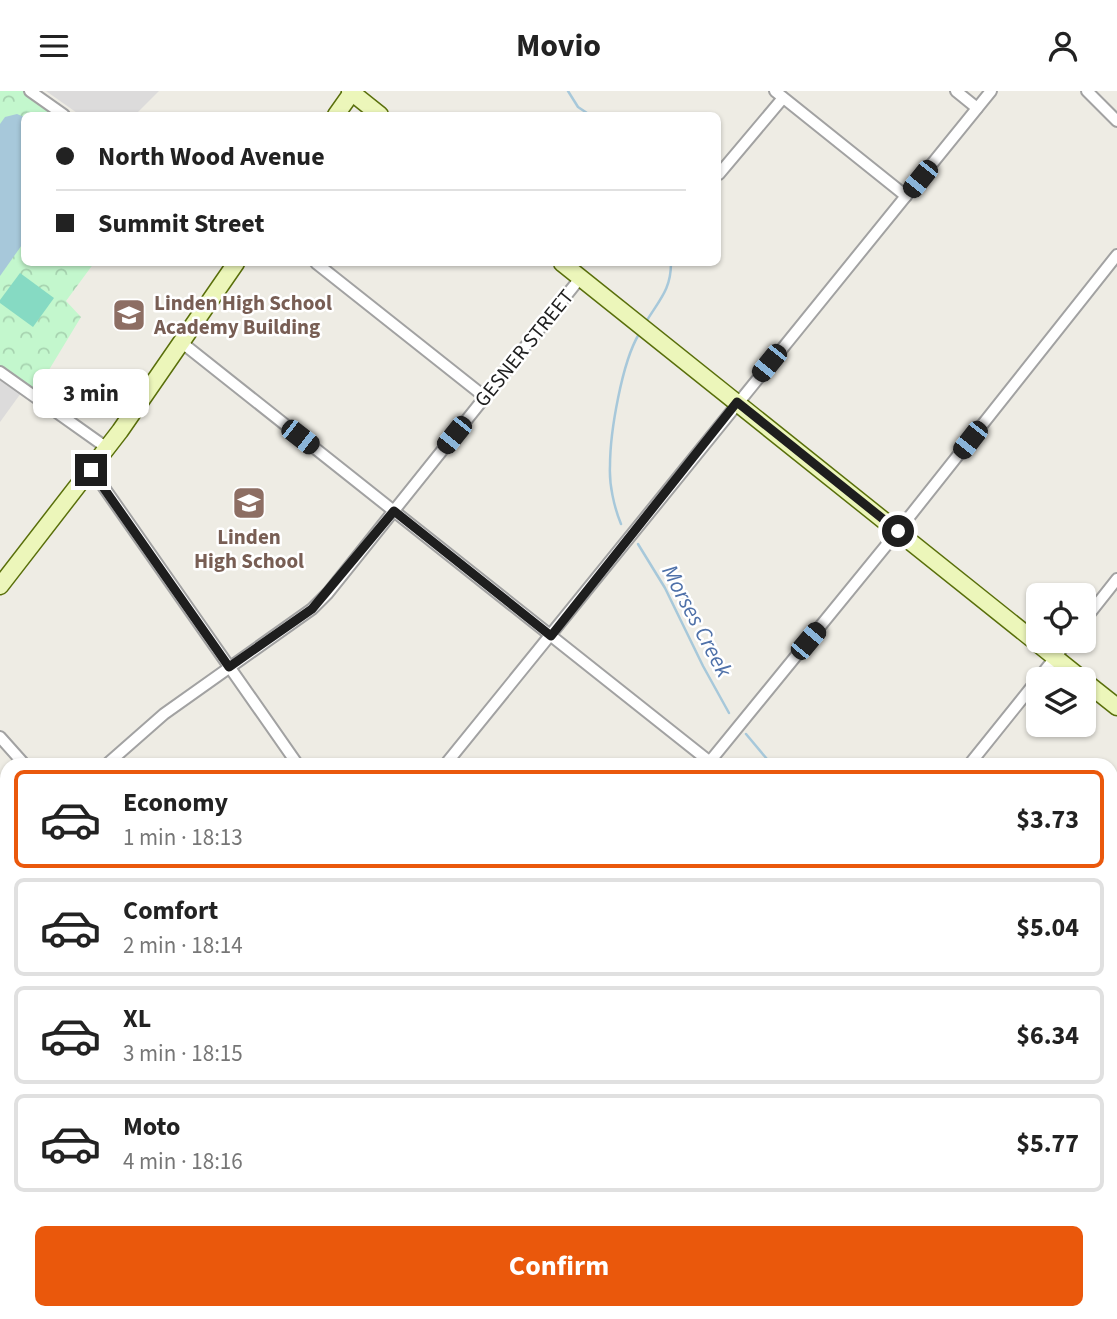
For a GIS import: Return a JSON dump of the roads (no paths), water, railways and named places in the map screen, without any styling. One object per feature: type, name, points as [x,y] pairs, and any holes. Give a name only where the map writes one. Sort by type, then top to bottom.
[{"type":"main road","points":[[338,112],[351,92],[376,112]]},
{"type":"main road","points":[[0,586],[91,470],[234,266]]},
{"type":"main road","points":[[566,266],[1068,667]]},
{"type":"main road","points":[[1096,690],[1117,707]]},
{"type":"street","points":[[30,91],[60,112]]},
{"type":"street","points":[[956,91],[977,108]]},
{"type":"street","points":[[451,758],[991,91]]},
{"type":"street","points":[[1087,91],[1117,121]]},
{"type":"street","points":[[721,171],[779,94],[906,196]]},
{"type":"street","points":[[713,758],[1117,255]]},
{"type":"street","points":[[320,266],[485,397]]},
{"type":"street","name":"GESNER STREET","points":[[114,758],[164,714],[312,609],[581,277]]},
{"type":"street","points":[[181,342],[703,758]]},
{"type":"street","points":[[0,372],[107,448]]},
{"type":"street","points":[[91,470],[293,758]]},
{"type":"street","points":[[1096,606],[1117,579]]},
{"type":"street","points":[[1047,667],[1058,653]]},
{"type":"street","points":[[975,758],[1026,694]]},
{"type":"street","points":[[0,737],[19,758]]},
{"type":"water","points":[[21,116],[21,246],[0,276],[0,124],[5,117]]},
{"type":"waterway","name":"Morses Creek","points":[[568,91],[578,107],[586,112]]},
{"type":"waterway","name":"Morses Creek","points":[[646,322],[667,288],[671,266]]},
{"type":"waterway","name":"Morses Creek","points":[[621,524],[611,488],[611,452],[622,379],[639,334]]},
{"type":"waterway","name":"Morses Creek","points":[[638,544],[665,588],[729,713]]},
{"type":"waterway","name":"Morses Creek","points":[[746,734],[766,758]]},
{"type":"place","name":"Linden High School Academy Building","points":[[129,315]]},
{"type":"place","name":"Linden High School","points":[[249,503]]}]
